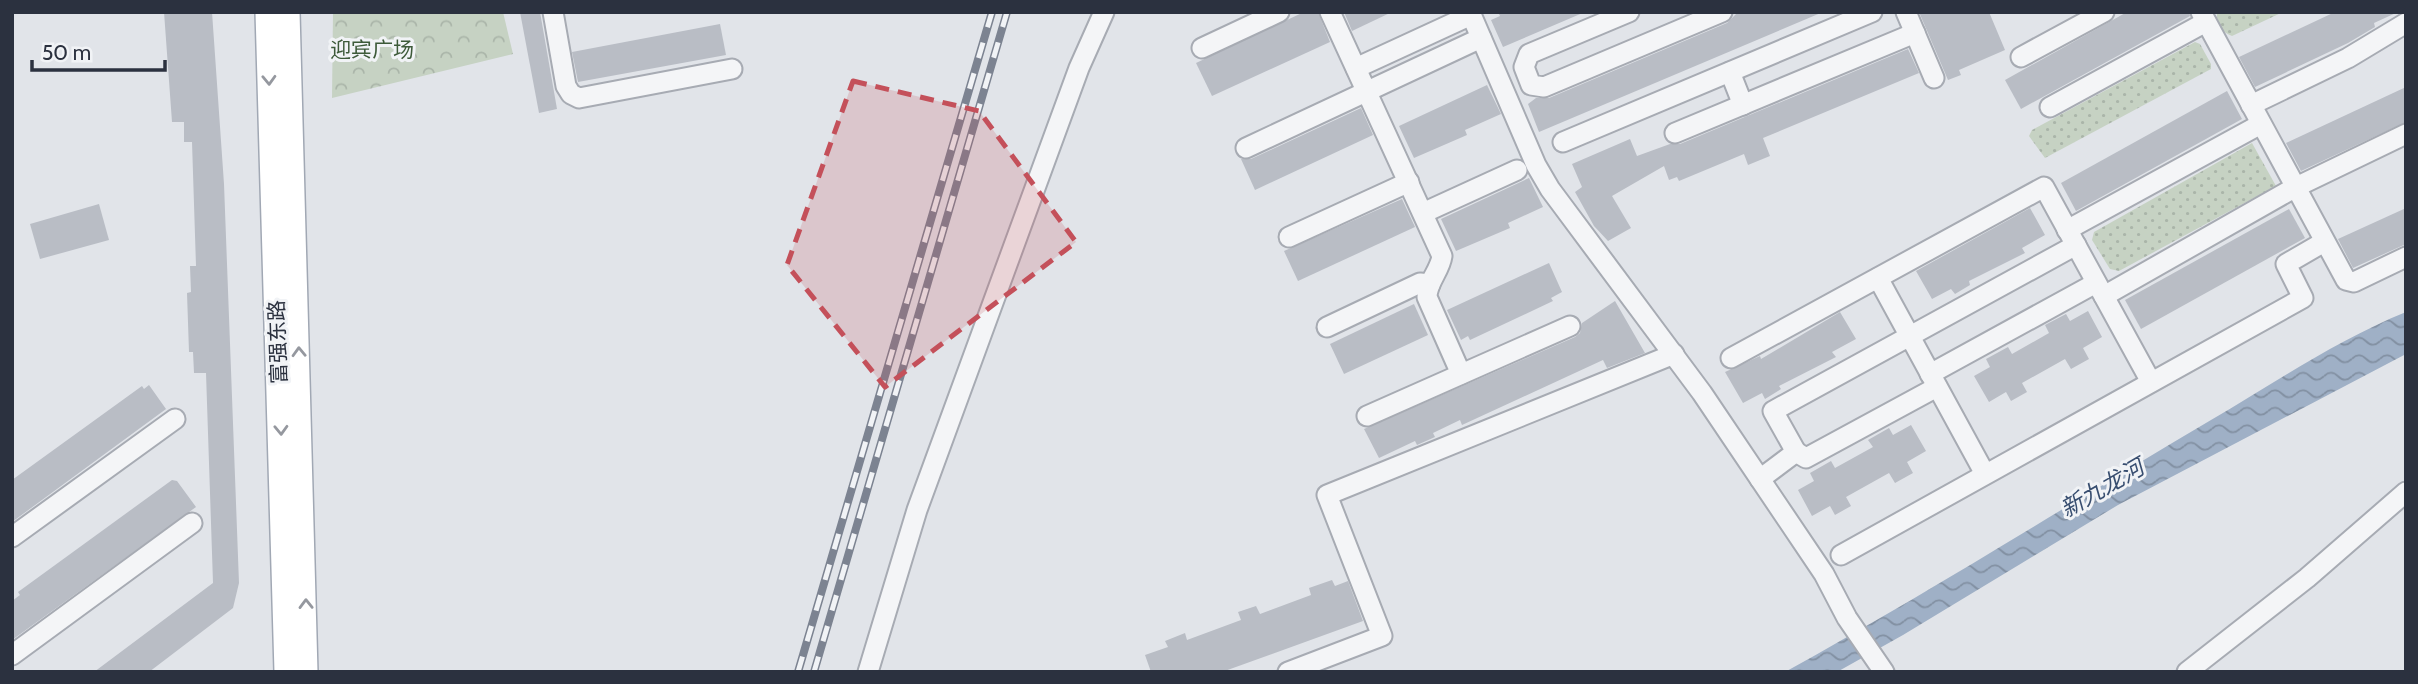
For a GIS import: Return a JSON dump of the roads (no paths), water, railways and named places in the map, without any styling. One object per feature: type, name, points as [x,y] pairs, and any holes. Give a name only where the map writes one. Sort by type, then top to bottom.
[{"type":"main road","name":"富强东路","points":[[267,12],[286,672]]},
{"type":"main road","name":"富强东路","points":[[288,12],[306,672]]},
{"type":"street","points":[[868,672],[917,510],[1075,81],[1104,12]]},
{"type":"street","points":[[1202,48],[1279,12]]},
{"type":"street","points":[[1330,12],[1442,256],[1440,269],[1430,284],[1427,297],[1461,374]]},
{"type":"street","points":[[1629,12],[1529,54],[1524,67],[1531,85],[1544,87],[1722,12]]},
{"type":"street","points":[[1563,142],[1872,12]]},
{"type":"street","points":[[1906,12],[1934,78]]},
{"type":"street","points":[[2021,57],[2104,12]]},
{"type":"street","points":[[559,13],[566,86],[571,94],[579,98],[732,69]]},
{"type":"street","points":[[1356,68],[1471,14],[1536,165],[1550,189],[1674,354],[1824,574],[1847,618],[1881,668]]},
{"type":"street","points":[[2050,107],[2204,17],[2346,280],[2354,282],[2406,257]]},
{"type":"street","points":[[2250,105],[2348,58],[2406,23]]},
{"type":"street","points":[[1675,133],[1915,33]]},
{"type":"street","points":[[1246,148],[1481,38]]},
{"type":"street","points":[[1730,72],[1743,105]]},
{"type":"street","points":[[2261,124],[1909,336],[1773,411],[1796,452],[1807,458],[1934,381],[2100,289],[2294,188],[2406,134]]},
{"type":"street","points":[[1423,213],[1517,170]]},
{"type":"street","points":[[1289,237],[1409,182]]},
{"type":"street","points":[[1731,358],[2044,187],[2151,382]]},
{"type":"street","points":[[1841,555],[2303,298],[2286,264],[2324,242]]},
{"type":"street","points":[[1878,278],[1985,474]]},
{"type":"street","points":[[1327,327],[1420,284],[1430,284]]},
{"type":"street","points":[[1367,416],[1570,326]]},
{"type":"street","points":[[1288,672],[1381,636],[1327,495],[1674,354]]},
{"type":"street","points":[[12,537],[175,419]]},
{"type":"street","points":[[1760,479],[1796,452]]},
{"type":"street","points":[[2188,672],[2307,578],[2406,492]]},
{"type":"street","points":[[12,655],[192,523]]},
{"type":"water","name":"新九龙河","points":[[2406,312],[2406,354],[2118,505],[1837,672],[1785,672],[1946,579],[2306,363],[2355,335]]},
{"type":"railway","points":[[798,672],[992,12]]},
{"type":"railway","points":[[814,672],[1007,12]]},
{"type":"park label","name":"迎宾广场","points":[[372,50]]}]
